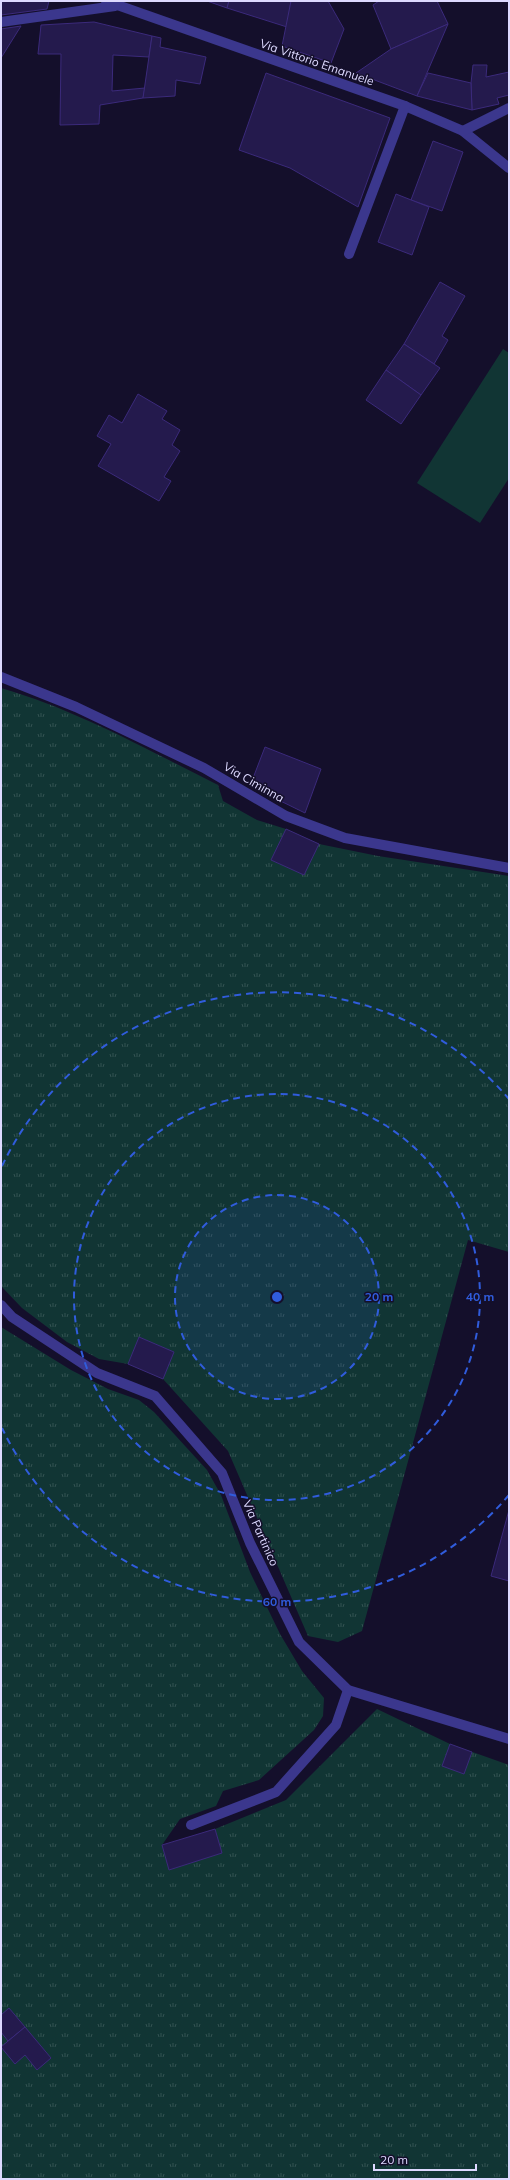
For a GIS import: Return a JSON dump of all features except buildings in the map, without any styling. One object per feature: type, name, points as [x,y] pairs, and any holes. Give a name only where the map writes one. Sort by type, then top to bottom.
[{"type":"street","name":"Via Vittorio Emanuele","points":[[106,1],[115,6],[405,106],[463,131],[509,168]]},
{"type":"street","points":[[1,22],[115,6]]},
{"type":"street","points":[[350,254],[405,106]]},
{"type":"street","points":[[463,131],[509,108]]},
{"type":"street","name":"Via Ciminna","points":[[1,676],[76,707],[197,765],[286,816],[345,838],[509,868]]},
{"type":"street","name":"Via Partinico","points":[[1,1305],[12,1317],[97,1373],[155,1396],[222,1473],[250,1543],[299,1642],[348,1690],[509,1739]]},
{"type":"street","points":[[191,1825],[276,1792],[336,1725],[348,1690]]},
{"type":"green space","points":[[503,349],[509,353],[509,478],[480,523],[417,483]]},
{"type":"green space","points":[[1,688],[29,697],[85,719],[139,745],[218,785],[223,801],[257,820],[286,829],[319,844],[378,856],[509,876],[509,1252],[468,1240],[362,1631],[338,1642],[308,1636],[228,1451],[163,1379],[128,1364],[99,1359],[67,1342],[22,1308],[1,1286]]},
{"type":"green space","points":[[1,1327],[71,1370],[108,1389],[139,1400],[154,1412],[207,1470],[221,1495],[250,1572],[280,1634],[302,1671],[324,1698],[323,1716],[314,1730],[259,1780],[223,1791],[216,1806],[180,1819],[162,1845],[169,1869],[222,1853],[215,1829],[286,1800],[377,1709],[450,1744],[509,1765],[509,2179],[1,2179]]}]
